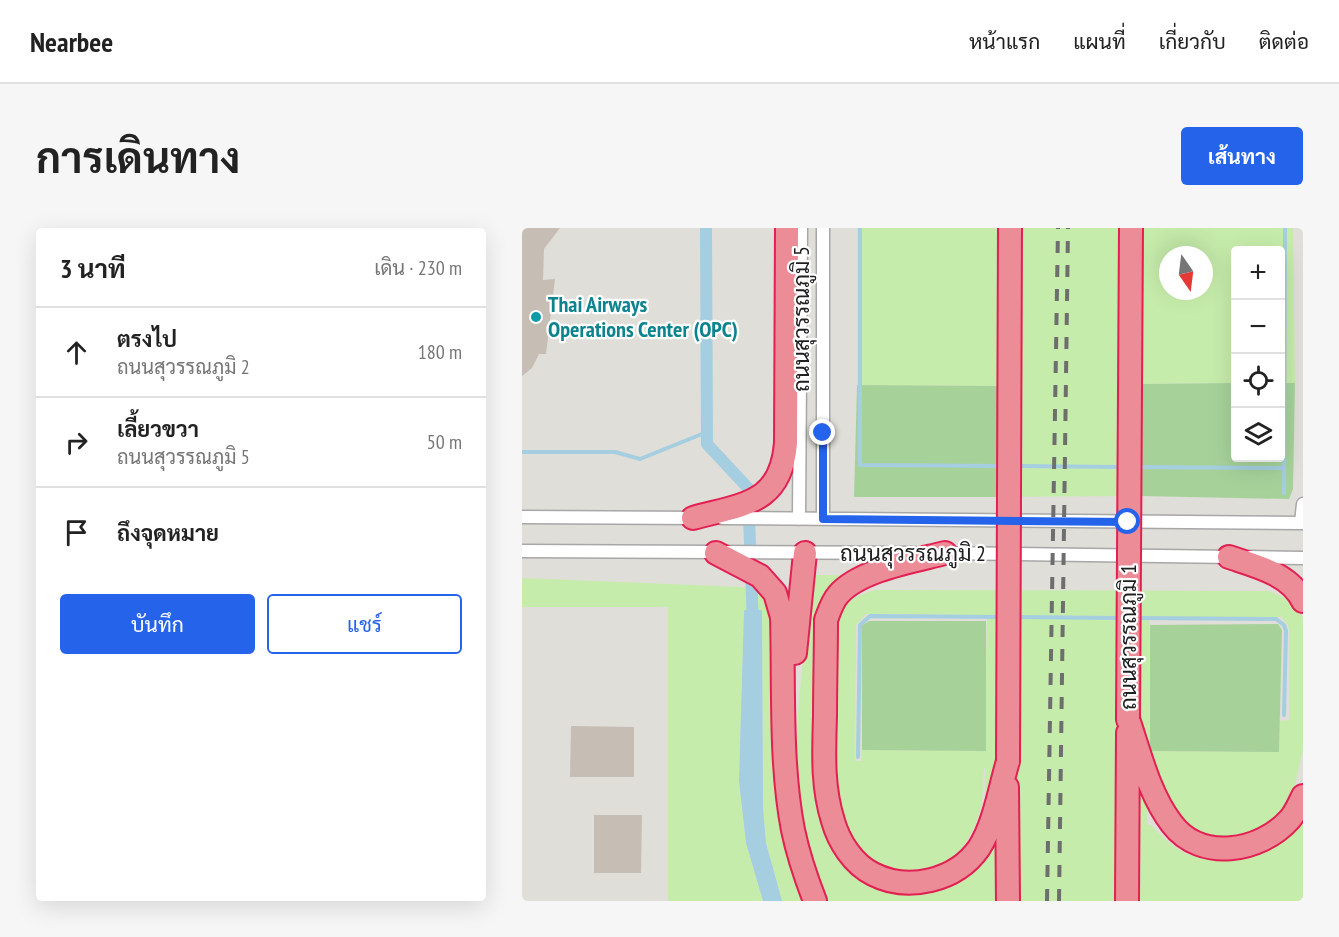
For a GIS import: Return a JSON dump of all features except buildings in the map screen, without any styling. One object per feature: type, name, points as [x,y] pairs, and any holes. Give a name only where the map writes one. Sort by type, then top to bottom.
[{"type":"highway","points":[[693,518],[749,502],[769,490],[782,470],[786,442],[787,228]]},
{"type":"highway","points":[[1008,901],[1010,228]]},
{"type":"highway","name":"ถนนสุวรรณภูมิ 1","points":[[1127,901],[1131,228]]},
{"type":"highway","points":[[716,553],[760,576],[775,593],[782,617],[788,791],[794,831],[815,901]]},
{"type":"highway","points":[[785,738],[805,553]]},
{"type":"highway","points":[[945,553],[880,571],[856,581],[839,593],[833,601],[826,620],[824,765],[826,790],[833,822],[841,842],[858,863],[872,874],[893,881],[915,883],[938,879],[958,870],[978,849],[988,830],[1008,761]]},
{"type":"highway","points":[[1229,557],[1269,571],[1298,591],[1303,601]]},
{"type":"highway","points":[[1128,719],[1159,803],[1173,826],[1193,841],[1221,849],[1247,846],[1269,837],[1290,819],[1303,796]]},
{"type":"street","name":"ถนนสุวรรณภูมิ 5","points":[[799,519],[801,228]]},
{"type":"street","name":"ถนนสุวรรณภูมิ 5","points":[[823,228],[823,519]]},
{"type":"street","points":[[1302,523],[1303,504]]},
{"type":"street","name":"ถนนสุวรรณภูมิ 2","points":[[522,517],[1302,523]]},
{"type":"street","name":"ถนนสุวรรณภูมิ 2","points":[[522,551],[1303,558]]},
{"type":"shaded area","points":[[522,228],[1303,228],[1303,901],[522,901]]},
{"type":"green space","points":[[857,228],[1293,228],[1295,383],[1285,383],[1285,246],[1231,246],[1231,383],[1141,384],[1140,496],[997,497],[998,386],[857,385]]},
{"type":"green space","points":[[1231,383],[1231,462],[1285,462],[1285,383],[1295,383],[1293,489],[1289,499],[1140,496],[1141,384]]},
{"type":"green space","points":[[857,385],[998,386],[997,497],[854,497]]},
{"type":"green space","points":[[814,575],[842,575],[816,792],[821,819],[829,845],[839,861],[851,873],[881,889],[898,892],[932,890],[948,885],[963,877],[985,853],[985,766],[982,801],[973,830],[960,851],[940,867],[916,873],[890,871],[871,862],[860,851],[847,830],[842,816],[835,773],[834,749],[836,633],[840,615],[852,599],[876,590],[1269,591],[1289,601],[1303,618],[1303,749],[1294,790],[1282,813],[1264,830],[1220,842],[1177,822],[1149,758],[1147,825],[1151,825],[1170,843],[1187,854],[1230,861],[1259,855],[1272,849],[1294,830],[1303,817],[1303,901],[823,901],[803,832],[798,804],[796,763],[798,709]],"holes":[[[866,614],[987,615],[985,751],[862,750],[862,761],[855,761],[856,625]],[[1149,617],[1282,617],[1289,628],[1289,720],[1280,721],[1279,752],[1150,751]]]},
{"type":"green space","points":[[522,578],[742,587],[761,596],[771,608],[791,862],[802,901],[782,901],[766,843],[763,808],[762,610],[744,611],[739,781],[746,843],[763,901],[668,901],[668,607],[522,607]]},
{"type":"green space","points":[[869,621],[986,621],[986,751],[862,750],[862,625]]},
{"type":"green space","points":[[1278,624],[1282,630],[1279,752],[1150,751],[1150,625]]},
{"type":"water","points":[[744,610],[762,610],[763,808],[766,843],[782,901],[763,901],[746,843],[739,781]]},
{"type":"waterway","points":[[706,228],[707,444],[748,488],[753,626]]},
{"type":"waterway","points":[[860,228],[860,465],[1001,466]]},
{"type":"waterway","points":[[1284,493],[1285,228]]},
{"type":"waterway","points":[[522,452],[615,452],[640,459],[707,432]]},
{"type":"waterway","points":[[1017,466],[1121,467]]},
{"type":"waterway","points":[[1137,467],[1284,468]]},
{"type":"waterway","points":[[858,757],[860,625],[870,616],[1000,617]]},
{"type":"waterway","points":[[1016,617],[1120,618]]},
{"type":"waterway","points":[[1136,618],[1276,619],[1284,625],[1286,631],[1284,715]]},
{"type":"railway","points":[[1047,901],[1058,228]]},
{"type":"railway","points":[[1059,901],[1068,228]]},
{"type":"place","name":"Thai Airways Operations Center (OPC)","points":[[536,317]]},
{"type":"route","points":[[823,433],[823,519],[1128,522]]}]
